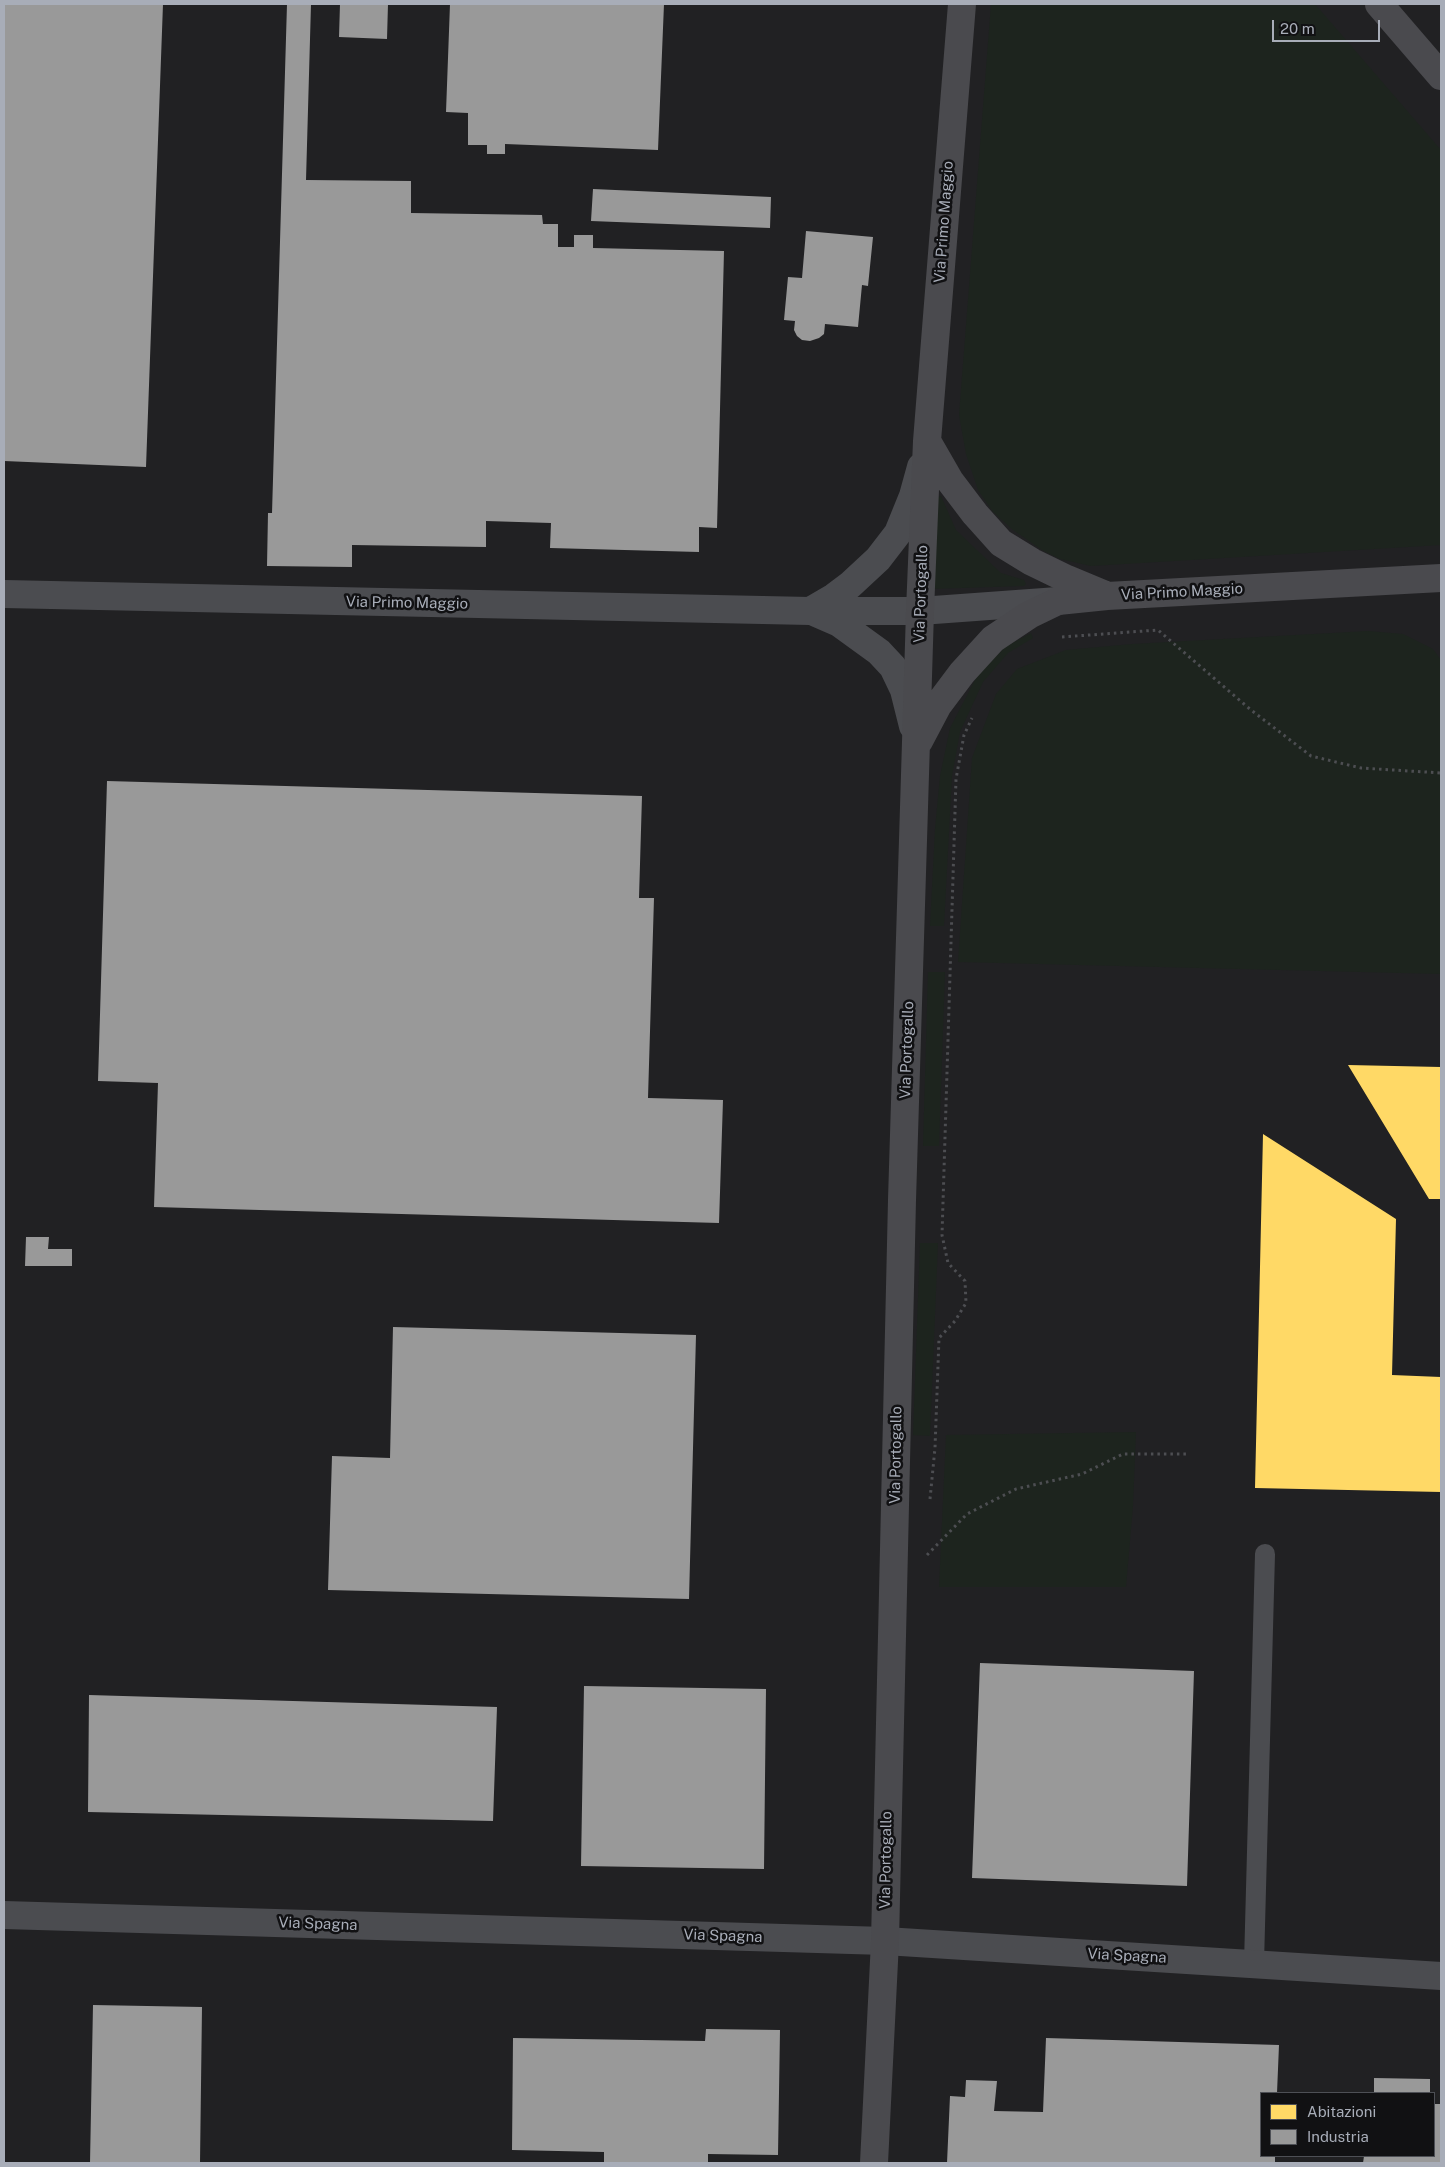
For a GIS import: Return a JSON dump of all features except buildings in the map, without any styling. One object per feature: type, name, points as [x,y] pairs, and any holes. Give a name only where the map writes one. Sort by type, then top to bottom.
[{"type":"main road","name":"Via Primo Maggio","points":[[962,4],[927,441],[950,481],[975,514],[1002,543],[1032,562],[1107,596],[1441,578]]},
{"type":"main road","points":[[1378,4],[1441,76]]},
{"type":"main road","name":"Via Portogallo","points":[[874,2163],[884,1941],[902,1200],[927,441]]},
{"type":"main road","name":"Via Portogallo","points":[[916,747],[938,705],[962,673],[993,639],[1028,615],[1058,601],[1107,596]]},
{"type":"street","name":"Via Primo Maggio","points":[[810,611],[850,585],[878,559],[898,533],[913,496],[927,441]]},
{"type":"street","name":"Via Primo Maggio","points":[[4,594],[810,611],[920,611],[1058,601]]},
{"type":"street","name":"Via Primo Maggio","points":[[810,611],[839,623],[861,637],[893,667],[904,690],[916,747]]},
{"type":"street","name":"Via Spagna","points":[[4,1915],[884,1941],[1441,1976]]},
{"type":"lane","points":[[1254,1963],[1265,1554]]},
{"type":"path","points":[[1058,638],[1158,630],[1250,710],[1311,756],[1360,768],[1441,773]]},
{"type":"path","points":[[930,1508],[935,1448],[939,1338],[955,1321],[966,1303],[965,1281],[948,1263],[942,1235],[956,779],[964,735],[975,711]]},
{"type":"path","points":[[926,1547],[925,1557],[967,1514],[1016,1489],[1082,1474],[1123,1454],[1186,1454]]},
{"type":"shaded area","points":[[4,4],[1441,4],[1441,2163],[4,2163]]},
{"type":"shaded area","points":[[991,4],[1315,4],[1441,150],[1441,545],[1091,566],[1060,559],[1042,550],[1013,530],[993,512],[978,490],[966,454],[959,415]]},
{"type":"shaded area","points":[[941,496],[956,530],[1001,573],[1024,580],[1026,584],[1024,586],[931,589],[937,497]]},
{"type":"shaded area","points":[[1368,631],[1403,634],[1433,649],[1441,660],[1441,974],[958,962],[972,758],[996,694],[1017,669],[1066,650],[1132,644]]},
{"type":"shaded area","points":[[1031,633],[1033,638],[1008,653],[983,682],[960,732],[952,776],[944,926],[930,926],[940,776],[950,728],[977,676],[1005,647]]},
{"type":"shaded area","points":[[928,972],[945,972],[939,1146],[923,1146]]},
{"type":"shaded area","points":[[920,1243],[938,1243],[930,1436],[913,1435]]},
{"type":"shaded area","points":[[1136,1432],[1133,1506],[1126,1587],[939,1587],[946,1435]]}]
